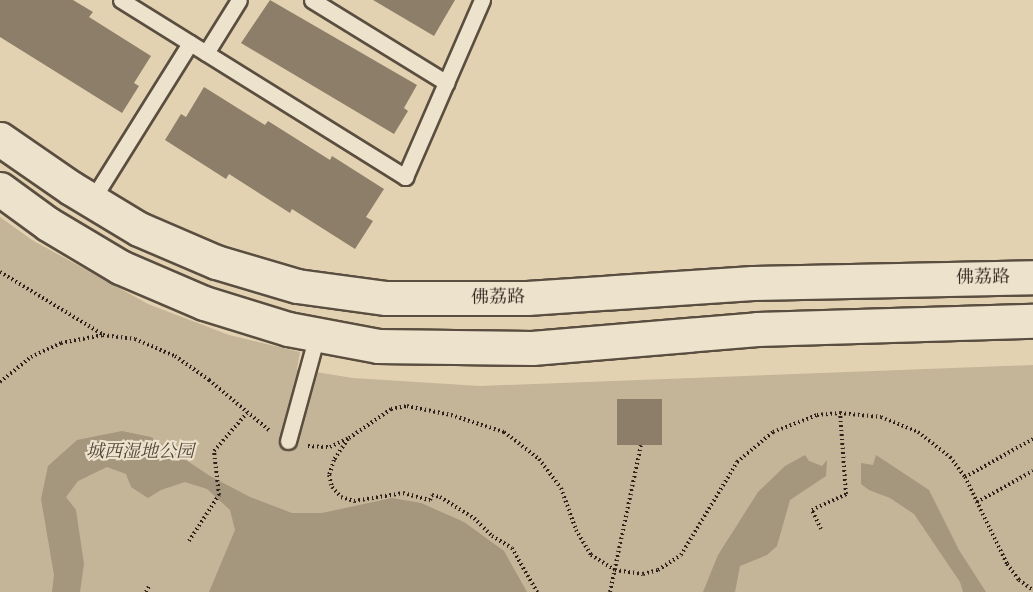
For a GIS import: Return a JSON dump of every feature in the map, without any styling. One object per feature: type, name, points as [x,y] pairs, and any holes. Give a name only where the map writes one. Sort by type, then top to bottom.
[{"type":"main road","name":"佛荔路","points":[[0,139],[139,229],[216,262],[297,286],[386,298],[527,298],[753,283],[1033,277]]},
{"type":"main road","points":[[0,189],[48,224],[120,267],[204,303],[288,329],[378,346],[532,348],[757,329],[1033,321]]},
{"type":"lane","points":[[121,0],[405,177],[482,0]]},
{"type":"lane","points":[[206,53],[239,0]]},
{"type":"lane","points":[[312,0],[447,83]]},
{"type":"lane","points":[[92,200],[190,43]]},
{"type":"lane","points":[[288,441],[317,335]]},
{"type":"path","points":[[0,272],[103,334]]},
{"type":"path","points":[[0,382],[31,357],[41,352],[61,343],[103,334],[135,339],[175,356],[209,380],[267,430],[288,441],[315,448],[330,447],[349,438],[391,409],[407,406],[451,415],[504,432],[540,459],[561,488],[582,543],[591,555],[615,570],[644,574],[670,564],[690,544],[724,481],[754,446],[794,422],[840,413],[880,417],[918,432],[950,458],[965,477],[1007,564],[1019,580],[1033,590]]},
{"type":"path","points":[[189,541],[219,495],[214,451],[247,412]]},
{"type":"path","points":[[821,529],[812,510],[846,494],[840,413]]},
{"type":"path","points":[[349,438],[334,460],[329,475],[332,487],[341,497],[354,501],[403,493],[430,500],[432,495],[441,497],[474,518],[492,536],[512,548],[537,592]]},
{"type":"path","points":[[965,477],[1033,439]]},
{"type":"path","points":[[610,592],[641,446]]},
{"type":"path","points":[[977,502],[1033,471]]},
{"type":"path","points":[[146,592],[149,586]]},
{"type":"green space","name":"城西湿地公园","points":[[0,217],[32,240],[148,304],[229,335],[300,352],[297,369],[353,378],[480,386],[1033,365],[1033,592],[0,592]]},
{"type":"shaded area","points":[[122,431],[151,437],[210,476],[250,497],[292,513],[322,513],[392,498],[421,503],[464,522],[504,551],[527,592],[209,592],[235,530],[230,510],[207,489],[185,482],[161,490],[148,498],[131,487],[126,474],[107,467],[78,481],[66,497],[76,510],[84,564],[80,592],[52,592],[54,575],[41,499],[48,466],[77,440]]},
{"type":"shaded area","points":[[805,455],[809,461],[822,466],[827,460],[826,476],[790,500],[777,546],[767,555],[740,566],[735,592],[703,592],[718,555],[758,492],[785,466]]},
{"type":"shaded area","points":[[876,455],[929,490],[959,550],[986,592],[963,592],[960,582],[914,514],[890,498],[869,490],[861,484],[861,463],[873,465]]},
{"type":"building","points":[[0,0],[73,0],[93,12],[89,17],[151,56],[134,83],[139,86],[122,113],[0,37]]},
{"type":"building","points":[[270,0],[417,85],[404,108],[408,111],[394,134],[241,43]]},
{"type":"building","points":[[373,0],[455,0],[434,36]]},
{"type":"building","points":[[204,87],[265,125],[268,121],[330,160],[332,156],[384,189],[366,217],[373,221],[355,249],[292,209],[290,213],[229,174],[226,179],[165,140],[181,114],[186,117]]},
{"type":"building","points":[[617,399],[662,399],[662,445],[617,445]]}]
